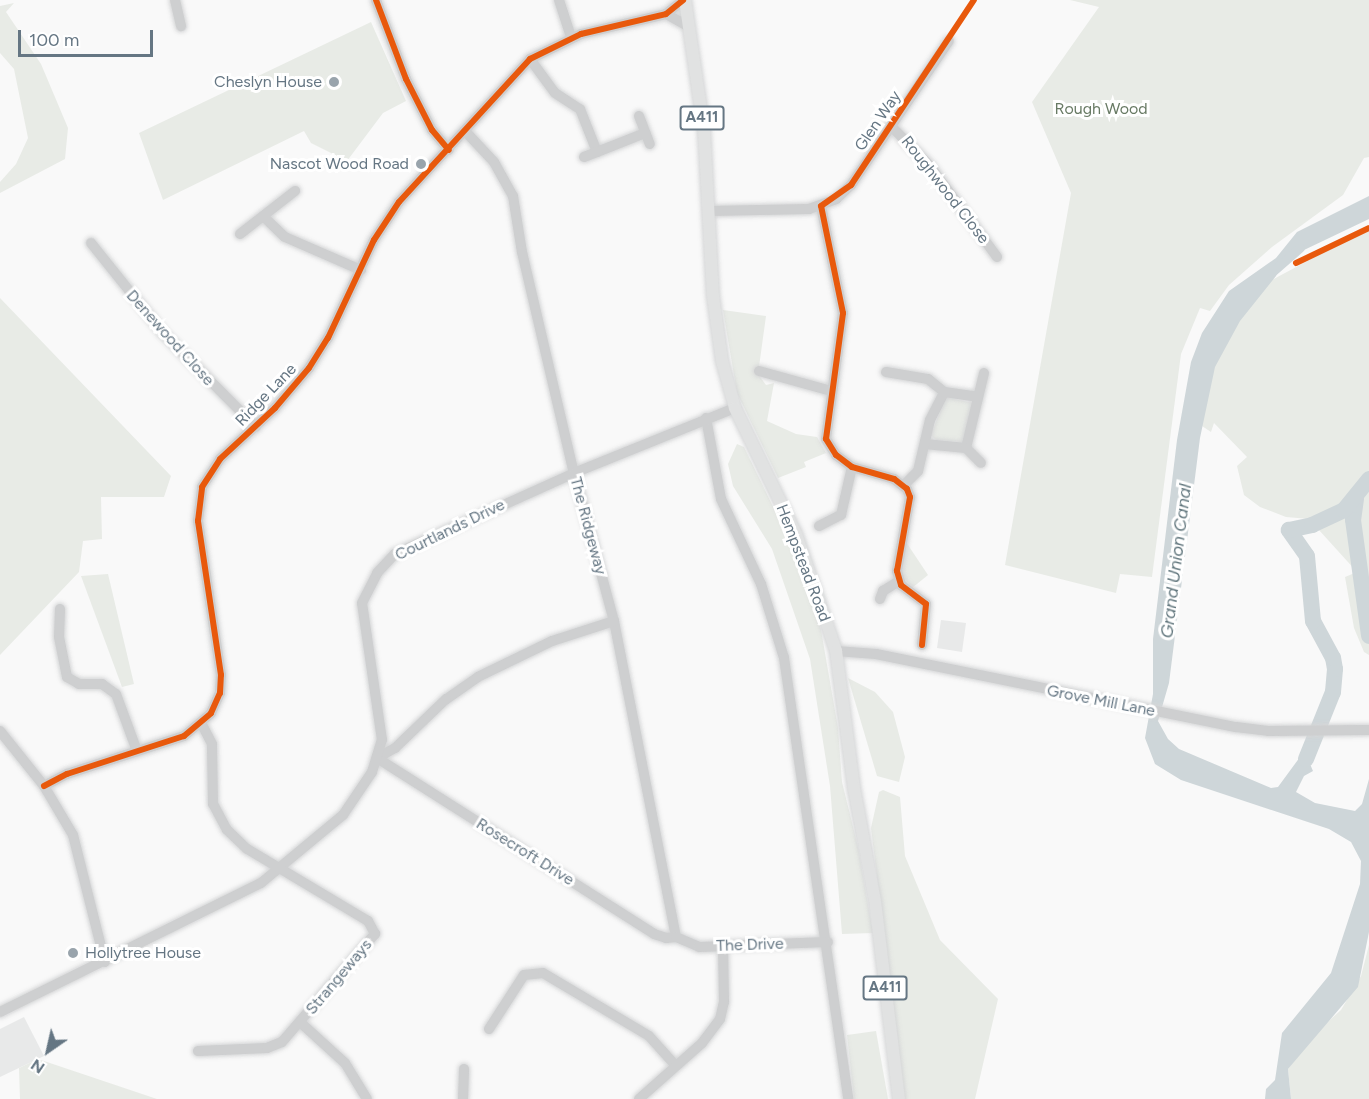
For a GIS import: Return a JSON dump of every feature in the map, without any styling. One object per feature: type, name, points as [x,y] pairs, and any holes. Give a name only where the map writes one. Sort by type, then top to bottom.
[{"type":"main road","name":"Hempstead Road","points":[[684,0],[704,130],[716,328],[735,408],[796,534],[836,651],[854,788],[875,901],[898,1099]]},
{"type":"street","points":[[175,0],[182,26]]},
{"type":"street","points":[[376,0],[406,79],[432,129],[448,150]]},
{"type":"street","points":[[559,0],[571,38]]},
{"type":"street","name":"Ridge Lane","points":[[44,786],[67,774],[184,736],[202,724],[218,700],[221,675],[198,499],[213,467],[291,392],[315,360],[399,202],[530,59],[571,38],[666,14],[684,0]]},
{"type":"street","points":[[666,14],[687,26]]},
{"type":"street","name":"Glen Way","points":[[821,206],[851,185],[949,41]]},
{"type":"street","points":[[530,59],[555,93],[580,109],[597,152]]},
{"type":"street","points":[[639,116],[650,144]]},
{"type":"street","name":"Roughwood Close","points":[[891,126],[930,166],[997,257]]},
{"type":"street","name":"The Ridgeway","points":[[465,131],[494,162],[513,196],[522,252],[574,473],[614,621],[676,937]]},
{"type":"street","points":[[585,158],[645,133]]},
{"type":"street","points":[[240,234],[295,191]]},
{"type":"street","points":[[710,212],[821,206],[843,304],[826,439],[836,455],[852,467],[904,485],[909,497],[897,567],[899,581],[926,604],[922,645]]},
{"type":"street","points":[[263,216],[285,237],[361,270]]},
{"type":"street","name":"Denewood Close","points":[[91,243],[163,333],[256,427]]},
{"type":"street","points":[[759,371],[831,391]]},
{"type":"street","points":[[886,372],[928,379],[944,392],[978,397]]},
{"type":"street","points":[[966,448],[984,373]]},
{"type":"street","points":[[904,485],[918,471],[936,404],[944,392]]},
{"type":"street","name":"Courtlands Drive","points":[[0,1012],[261,883],[282,869],[343,815],[363,788],[377,758],[382,727],[362,612],[377,573],[395,554],[574,473],[735,408]]},
{"type":"street","points":[[706,418],[721,499],[761,584],[784,658],[828,942],[848,1099]]},
{"type":"street","points":[[925,444],[966,448],[981,463]]},
{"type":"street","points":[[819,526],[841,515],[852,467]]},
{"type":"street","points":[[880,599],[883,591],[899,581]]},
{"type":"street","points":[[60,609],[59,637],[67,676],[79,684],[102,684],[116,694],[137,751]]},
{"type":"street","points":[[377,758],[395,748],[446,699],[478,677],[552,641],[614,621]]},
{"type":"street","name":"Grove Mill Lane","points":[[836,651],[876,654],[1149,711],[1268,731],[1369,730]]},
{"type":"street","points":[[202,724],[212,744],[213,804],[216,815],[242,845],[269,858],[282,869]]},
{"type":"street","points":[[0,730],[44,786],[73,835],[105,962]]},
{"type":"street","name":"Rosecroft Drive","points":[[377,758],[654,934],[666,938],[676,937]]},
{"type":"street","name":"Strangeways","points":[[198,1051],[275,1046],[301,1023],[375,931],[368,921],[282,869]]},
{"type":"street","name":"The Drive","points":[[676,937],[691,946],[723,947],[828,942]]},
{"type":"street","points":[[639,1099],[676,1066],[720,1019],[725,996],[723,947]]},
{"type":"street","points":[[489,1029],[524,975],[543,973],[649,1036],[676,1066]]},
{"type":"street","points":[[301,1023],[345,1063],[367,1099]]},
{"type":"street","points":[[463,1099],[464,1069]]},
{"type":"shaded area","points":[[941,620],[966,623],[962,652],[937,648]]},
{"type":"shaded area","points":[[24,1017],[44,1056],[0,1077],[0,1029]]},
{"type":"green space","name":"Rough Wood","points":[[1070,0],[1369,0],[1369,157],[1364,158],[1343,195],[1272,247],[1229,285],[1210,311],[1200,308],[1181,354],[1152,577],[1120,574],[1116,593],[1005,565],[1071,193],[1032,102],[1099,7]]},
{"type":"green space","points":[[14,3],[6,12],[41,64],[68,128],[65,159],[0,193],[0,182],[16,164],[28,138],[14,69],[0,53],[0,6]]},
{"type":"green space","points":[[371,22],[406,101],[383,113],[347,161],[311,143],[304,131],[163,200],[139,133]]},
{"type":"green space","points":[[1369,228],[1369,655],[1364,652],[1354,628],[1345,577],[1357,572],[1309,519],[1286,517],[1260,507],[1244,495],[1237,466],[1247,457],[1214,423],[1211,432],[1199,424],[1212,367],[1237,323],[1270,281]]},
{"type":"green space","points":[[0,298],[171,476],[164,497],[101,497],[102,539],[83,541],[79,572],[0,655]]},
{"type":"green space","points":[[723,310],[766,316],[758,374],[766,385],[774,383],[767,421],[796,434],[817,437],[826,453],[804,462],[806,467],[778,478],[737,393]]},
{"type":"green space","points":[[945,397],[973,403],[962,442],[936,440],[931,435]]},
{"type":"green space","points":[[737,444],[744,447],[783,527],[810,591],[821,630],[838,728],[842,782],[858,847],[873,933],[842,934],[830,786],[810,659],[772,549],[733,486],[728,464]]},
{"type":"green space","points":[[906,542],[928,575],[912,588],[901,574]]},
{"type":"green space","points":[[108,574],[134,684],[122,687],[81,576]]},
{"type":"green space","points":[[848,678],[875,692],[893,712],[905,757],[899,782],[877,776]]},
{"type":"green space","points":[[883,790],[900,797],[905,856],[940,940],[998,999],[975,1099],[904,1099],[871,828],[879,792]]},
{"type":"green space","points":[[1369,945],[1369,1099],[1291,1099],[1288,1069],[1313,1035],[1341,1010],[1361,976]]},
{"type":"green space","points":[[876,1031],[888,1099],[854,1099],[847,1035]]},
{"type":"green space","points":[[38,1059],[157,1099],[20,1099],[19,1068]]},
{"type":"water","points":[[1369,196],[1369,219],[1281,261],[1276,276],[1240,321],[1215,367],[1200,438],[1169,683],[1158,721],[1168,739],[1179,749],[1271,788],[1278,787],[1311,742],[1320,743],[1310,764],[1313,771],[1304,776],[1296,792],[1315,803],[1355,811],[1362,804],[1369,779],[1369,932],[1358,987],[1288,1069],[1291,1099],[1265,1099],[1266,1089],[1275,1080],[1282,1033],[1331,973],[1360,884],[1361,861],[1351,842],[1329,829],[1181,780],[1155,764],[1145,738],[1153,694],[1153,639],[1177,440],[1191,362],[1202,333],[1229,291],[1276,258],[1297,232]]},
{"type":"waterway","name":"Grand Union Canal","points":[[1272,272],[1300,248]]},
{"type":"waterway","points":[[1306,759],[1333,692],[1335,669],[1333,658],[1313,621],[1307,556],[1289,530],[1312,525],[1344,510],[1369,479]]},
{"type":"waterway","points":[[1356,499],[1353,520],[1369,636]]},
{"type":"cycle path","points":[[376,0],[406,79],[432,130],[449,150]]},
{"type":"cycle path","points":[[44,786],[67,774],[184,736],[211,713],[220,693],[221,675],[198,521],[202,487],[220,459],[275,408],[309,368],[328,338],[374,240],[399,202],[530,59],[581,34],[666,14],[683,0]]},
{"type":"cycle path","points":[[922,645],[926,604],[901,585],[897,571],[910,497],[907,489],[894,479],[852,467],[836,455],[826,439],[843,313],[821,206],[851,185],[974,0]]},
{"type":"cycle path","points":[[1296,263],[1369,228]]},
{"type":"place","name":"Cheslyn House","points":[[334,82]]},
{"type":"place","name":"Nascot Wood Road","points":[[421,164]]},
{"type":"place","name":"Hollytree House","points":[[73,953]]}]
